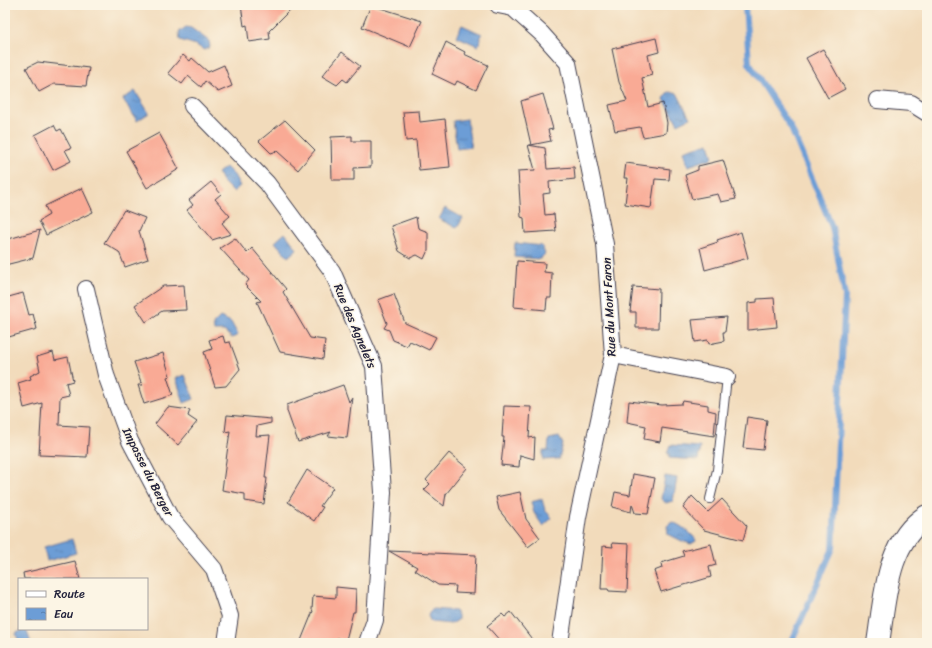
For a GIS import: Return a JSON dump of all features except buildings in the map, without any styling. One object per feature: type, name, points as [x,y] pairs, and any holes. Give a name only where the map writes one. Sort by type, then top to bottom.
[{"type":"street","name":"Rue du Mont Faron","points":[[508,6],[542,34],[568,63],[605,244],[613,355],[578,517],[560,643]]},
{"type":"street","points":[[876,100],[911,103],[927,113]]},
{"type":"street","name":"Rue des Agnelets","points":[[192,106],[267,183],[332,271],[374,366],[383,492],[375,620],[367,643]]},
{"type":"street","name":"Impasse du Berger","points":[[86,289],[106,375],[130,441],[170,517],[214,569],[230,616],[226,643]]},
{"type":"street","points":[[613,355],[727,377]]},
{"type":"street","points":[[878,643],[886,583],[897,553],[906,534],[927,516]]},
{"type":"lane","points":[[710,499],[717,470],[727,377]]},
{"type":"water","points":[[462,25],[482,34],[478,46],[456,36]]},
{"type":"water","points":[[186,27],[191,28],[209,41],[210,47],[204,50],[196,45],[180,40],[179,32]]},
{"type":"water","points":[[135,91],[149,113],[137,121],[123,99]]},
{"type":"water","points":[[668,92],[677,93],[690,118],[678,124],[664,99]]},
{"type":"water","points":[[467,119],[471,147],[457,149],[453,121]]},
{"type":"water","points":[[709,143],[713,158],[688,166],[683,151]]},
{"type":"water","points":[[226,167],[234,175],[240,186],[233,192],[222,181],[218,173]]},
{"type":"water","points":[[445,208],[463,218],[457,228],[439,219]]},
{"type":"water","points":[[285,233],[297,249],[288,257],[275,242]]},
{"type":"water","points":[[515,243],[542,246],[545,254],[540,259],[514,257]]},
{"type":"water","points":[[220,317],[231,322],[238,335],[232,338],[224,331],[214,331],[213,324]]},
{"type":"water","points":[[185,375],[194,399],[184,403],[176,378]]},
{"type":"water","points":[[559,437],[563,444],[559,459],[543,460],[543,451],[548,451],[549,439]]},
{"type":"water","points":[[670,445],[700,447],[698,460],[669,458],[669,453],[667,453]]},
{"type":"water","points":[[665,476],[677,478],[673,501],[666,503],[661,499]]},
{"type":"water","points":[[542,499],[545,510],[552,518],[543,526],[534,513],[531,502]]},
{"type":"water","points":[[672,522],[687,530],[696,541],[691,544],[668,534],[667,526]]},
{"type":"water","points":[[72,539],[76,553],[47,561],[44,547]]},
{"type":"water","points":[[434,609],[455,611],[458,615],[458,620],[451,624],[431,622],[428,616],[430,611]]},
{"type":"water","points":[[26,630],[31,643],[19,643],[16,633]]},
{"type":"waterway","points":[[745,5],[749,63],[791,128],[832,227],[845,296],[833,548],[791,643]]}]
